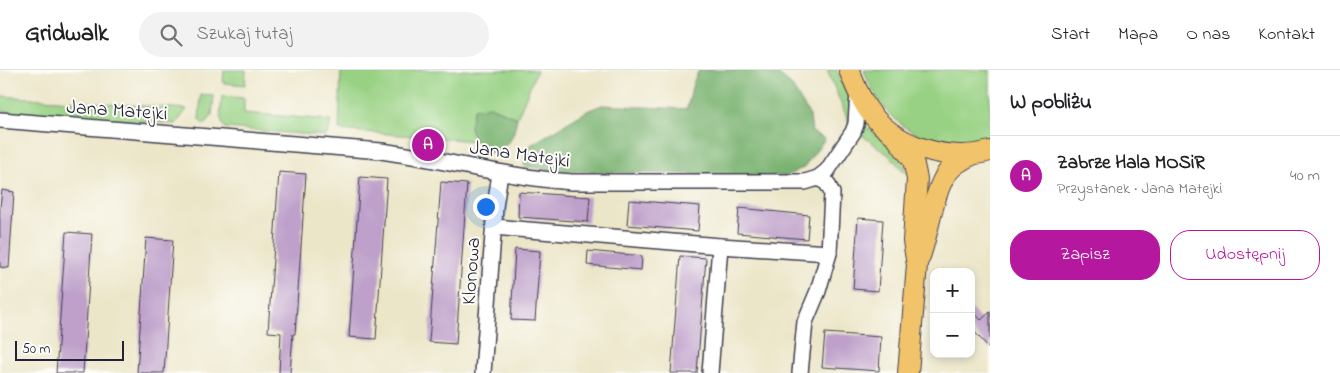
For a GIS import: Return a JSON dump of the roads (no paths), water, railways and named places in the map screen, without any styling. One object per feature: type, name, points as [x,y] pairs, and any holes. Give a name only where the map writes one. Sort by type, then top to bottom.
[{"type":"main road","points":[[849,70],[862,100],[876,119],[895,136],[911,156],[916,168],[913,241],[917,265],[908,373]]},
{"type":"main road","points":[[895,136],[931,151],[950,154],[981,153]]},
{"type":"main road","points":[[917,265],[926,242],[942,183],[954,166],[981,153]]},
{"type":"street","points":[[800,373],[805,322],[818,291],[829,253],[832,193],[827,184],[818,178],[827,171],[852,132],[862,100]]},
{"type":"street","name":"Jana Matejki","points":[[0,120],[382,151],[418,156],[500,173],[572,182],[799,182],[818,178]]},
{"type":"street","name":"Klonowa","points":[[483,373],[500,173]]},
{"type":"street","points":[[494,227],[829,253]]},
{"type":"street","points":[[710,373],[720,246]]},
{"type":"place","name":"Zabrze Hala MOSiR","points":[[428,145]]}]
